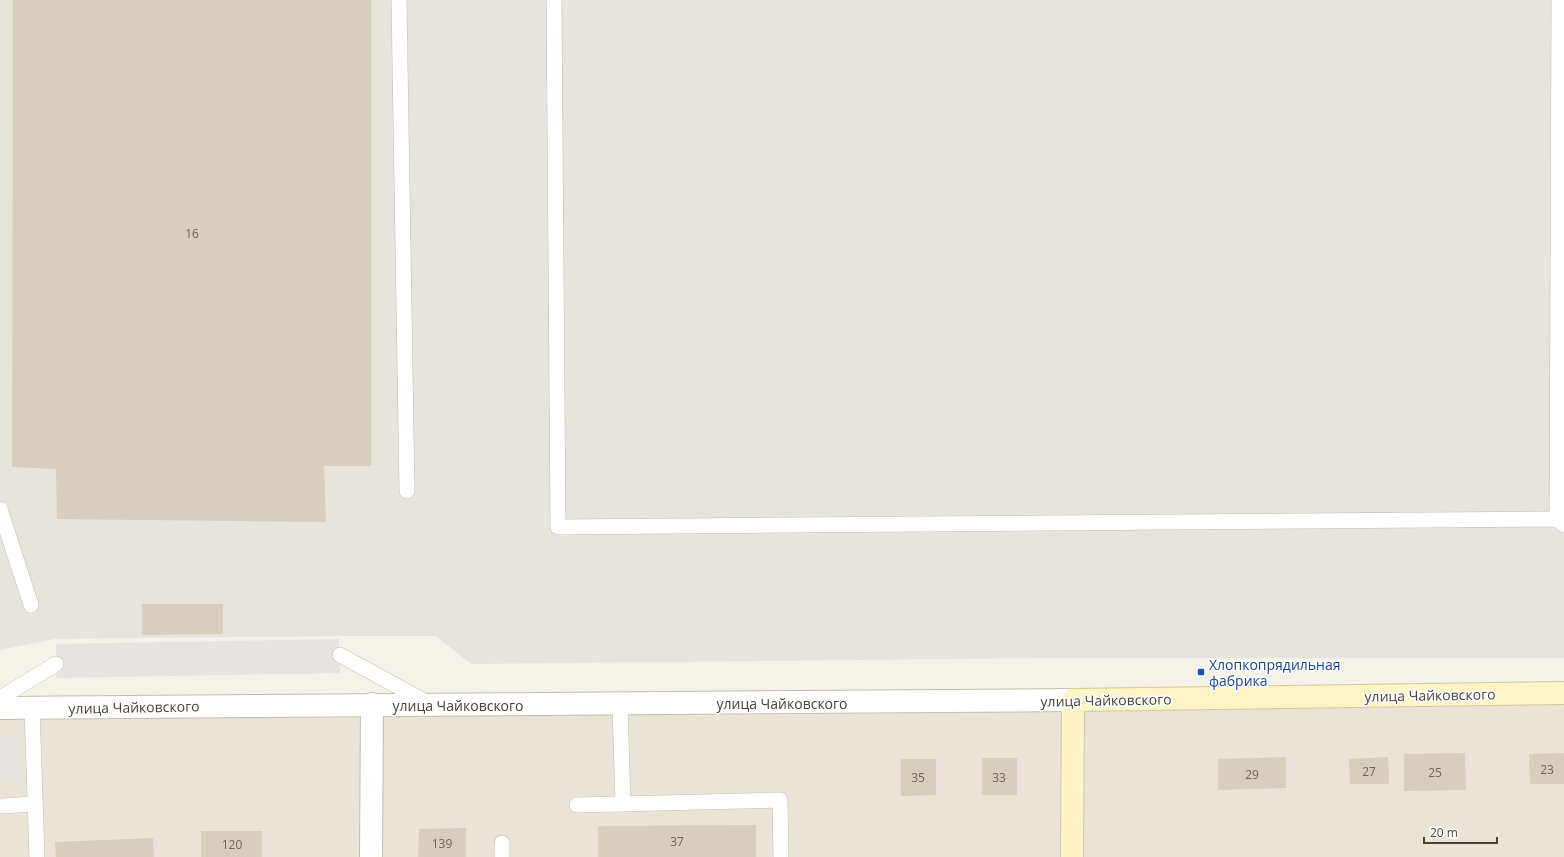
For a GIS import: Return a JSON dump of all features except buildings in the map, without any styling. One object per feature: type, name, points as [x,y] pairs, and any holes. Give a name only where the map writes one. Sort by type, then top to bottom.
[{"type":"main road","name":"улица Чайковского","points":[[1073,700],[1564,692]]},
{"type":"main road","points":[[1072,857],[1073,700]]},
{"type":"street","name":"улица Чайковского","points":[[0,708],[372,704],[432,706],[1073,700]]},
{"type":"street","points":[[371,857],[372,704]]},
{"type":"lane","points":[[399,0],[407,491]]},
{"type":"lane","points":[[554,0],[558,526],[1561,522],[1559,0]]},
{"type":"lane","points":[[0,509],[31,605]]},
{"type":"lane","points":[[340,655],[432,706]]},
{"type":"lane","points":[[0,698],[56,664]]},
{"type":"lane","points":[[620,704],[623,804]]},
{"type":"lane","points":[[32,708],[37,857]]},
{"type":"lane","points":[[577,805],[780,800],[781,857]]},
{"type":"lane","points":[[0,806],[35,804]]},
{"type":"shaded area","points":[[0,0],[1564,0],[1564,658],[1054,658],[471,664],[436,636],[55,639],[0,650]]},
{"type":"shaded area","points":[[339,639],[340,673],[56,678],[56,644]]},
{"type":"shaded area","points":[[1564,702],[1564,857],[0,857],[0,716],[851,714]]},
{"type":"shaded area","points":[[20,736],[21,780],[0,780],[0,737]]},
{"type":"place","name":"Хлопкопрядильная фабрика","points":[[1201,672]]}]
